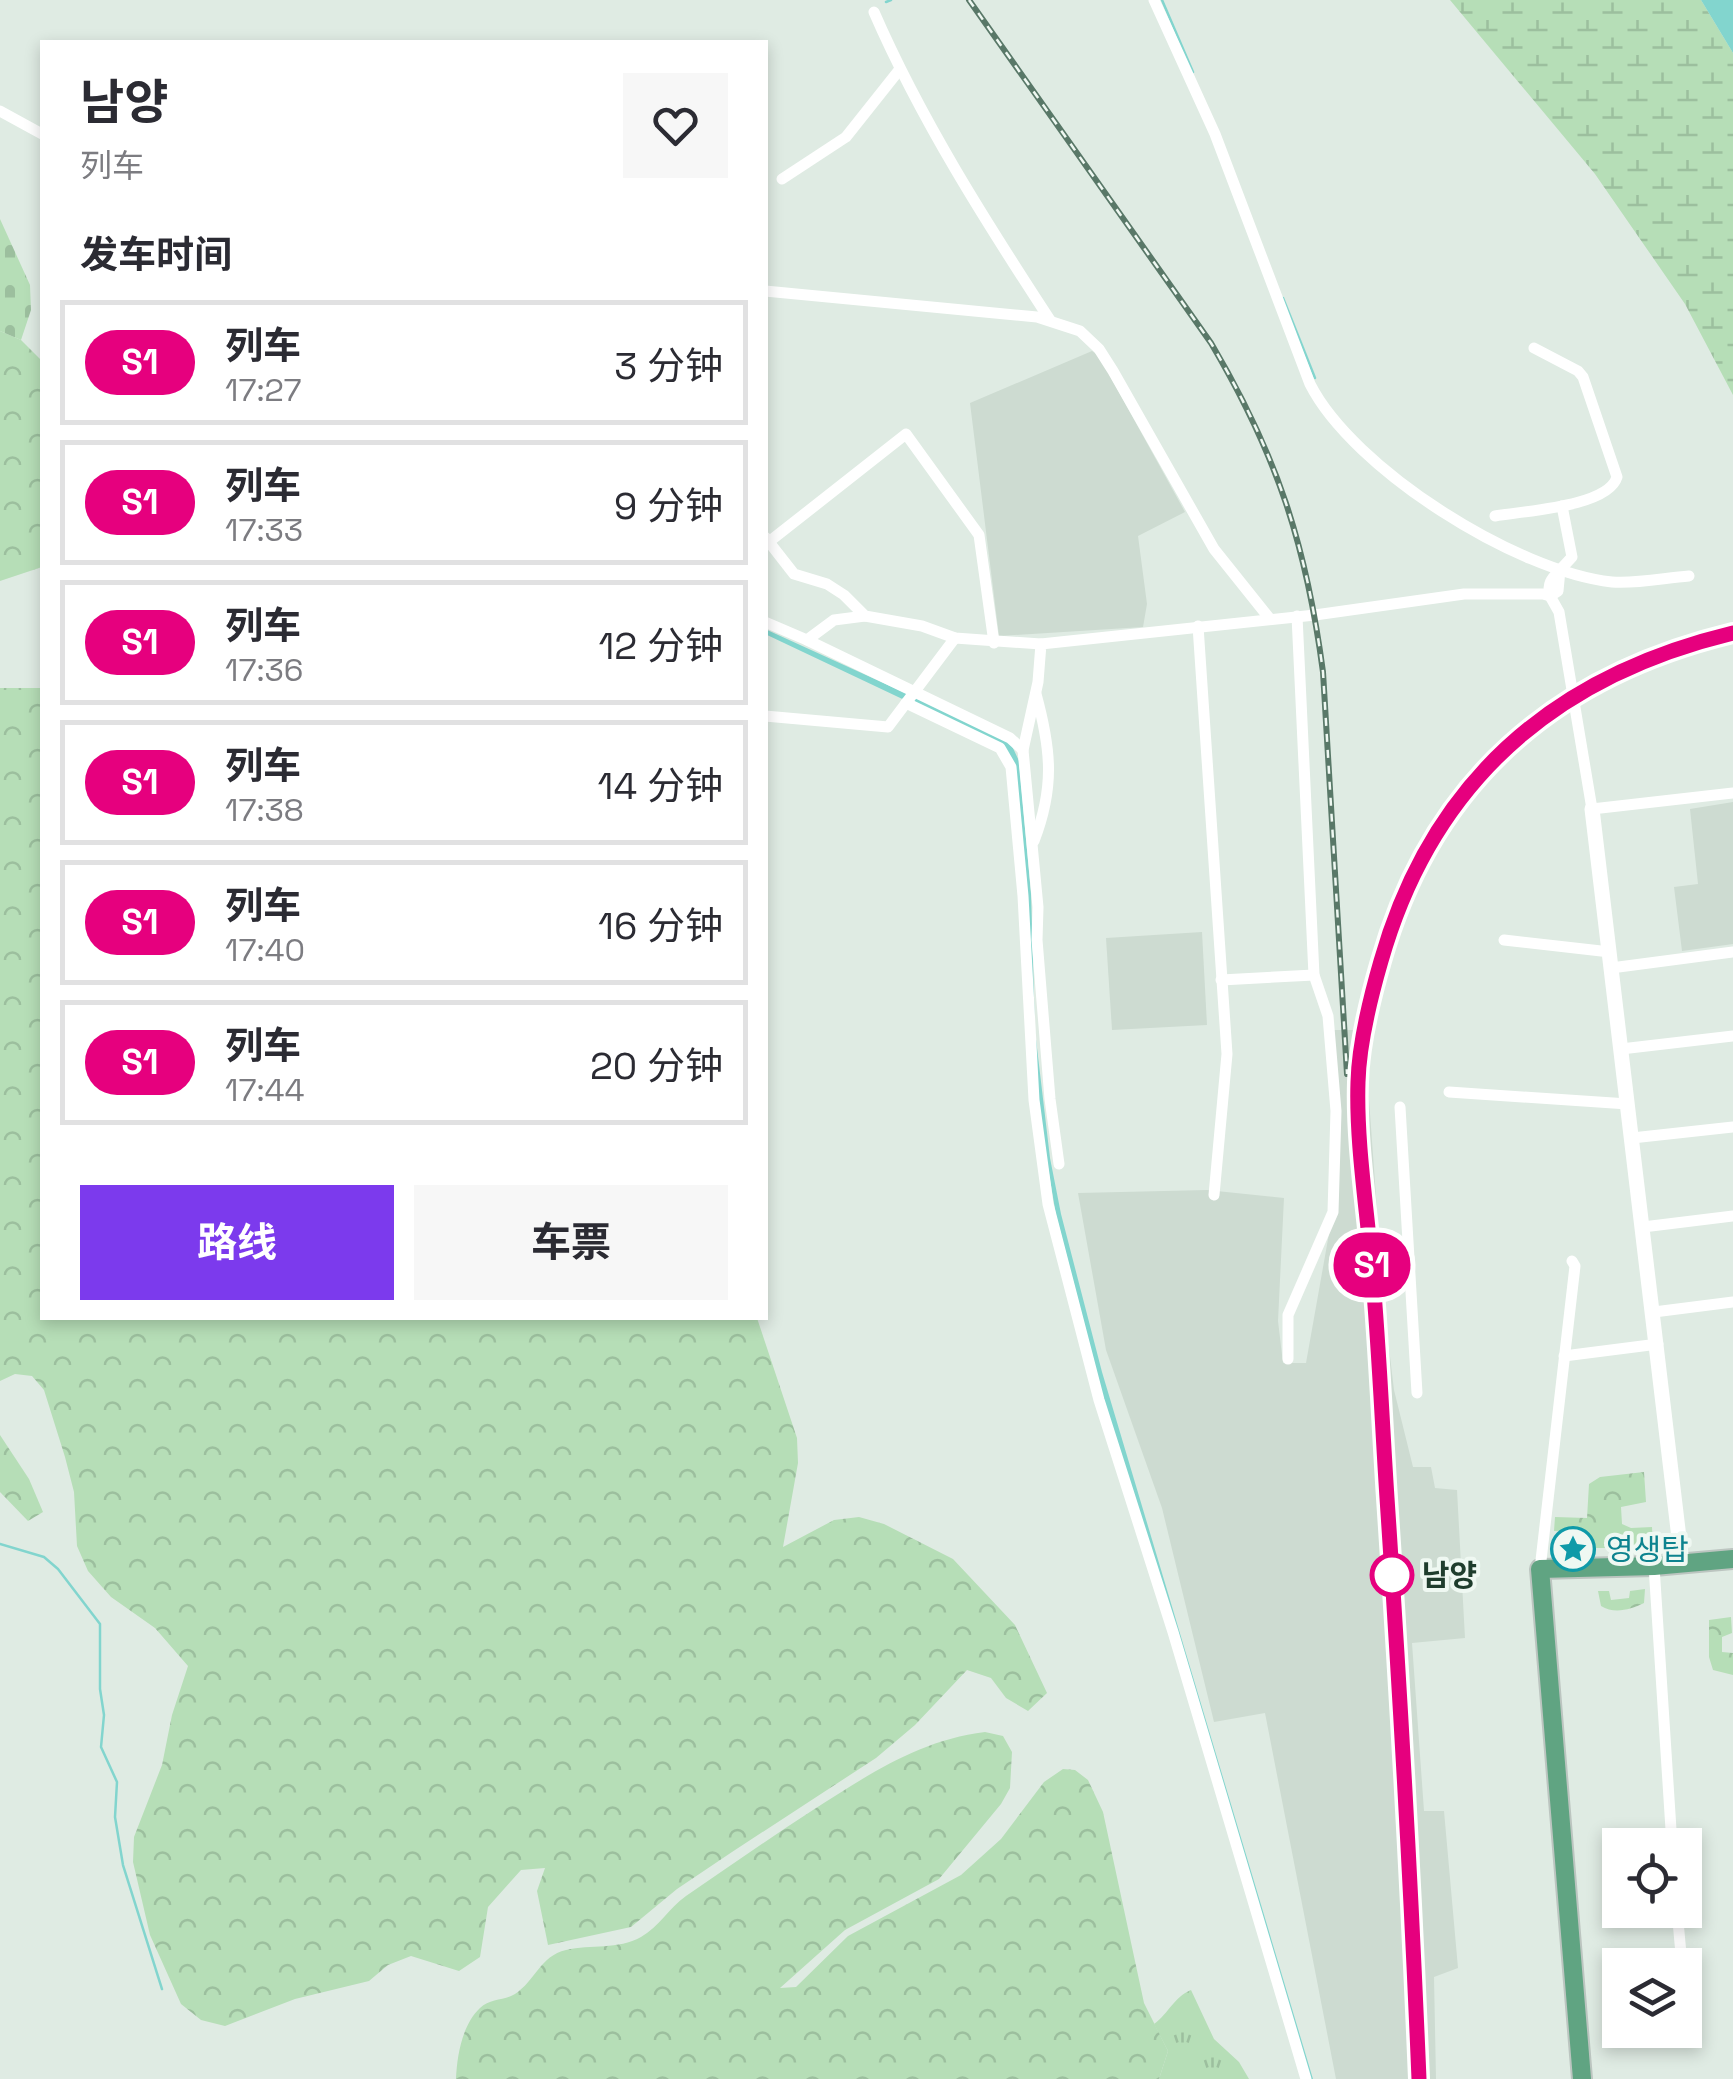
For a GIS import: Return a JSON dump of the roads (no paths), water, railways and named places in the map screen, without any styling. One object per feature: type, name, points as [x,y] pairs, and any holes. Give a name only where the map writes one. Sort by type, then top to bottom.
[{"type":"main road","points":[[1582,2079],[1540,1569],[1654,1566],[1733,1558]]},
{"type":"street","points":[[1154,0],[1215,134],[1310,384],[1327,411],[1361,446],[1429,503],[1472,532],[1560,570],[1613,582],[1689,576]]},
{"type":"street","points":[[874,12],[900,69],[984,218],[1050,320]]},
{"type":"street","points":[[782,180],[846,137],[900,69]]},
{"type":"street","points":[[0,111],[40,133]]},
{"type":"street","points":[[768,291],[1008,312],[1080,331],[1099,349],[1214,549],[1270,619]]},
{"type":"street","points":[[1495,516],[1562,506],[1615,486],[1617,477],[1583,377],[1534,348]]},
{"type":"street","points":[[768,539],[906,434],[979,535],[994,644]]},
{"type":"street","points":[[1562,506],[1572,557],[1551,578],[1548,587],[1559,612],[1592,809],[1682,1562]]},
{"type":"street","points":[[768,543],[794,574],[844,594],[865,616]]},
{"type":"street","points":[[807,640],[834,620],[865,616],[922,626],[955,638],[994,644],[1040,644],[1464,594],[1550,596]]},
{"type":"street","points":[[1288,1359],[1288,1315],[1333,1212],[1336,1111],[1328,1016],[1314,975],[1297,616]]},
{"type":"street","points":[[768,623],[807,640],[1000,748],[1011,767],[1023,896],[1032,1083],[1048,1204],[1099,1400],[1168,1616],[1306,2079]]},
{"type":"street","points":[[1198,626],[1227,1054],[1214,1195]]},
{"type":"street","points":[[768,716],[888,727],[955,638]]},
{"type":"street","points":[[1040,644],[1036,691],[1023,750],[1050,1099],[1059,1164]]},
{"type":"street","points":[[1032,845],[1049,792],[1047,738],[1036,691]]},
{"type":"street","points":[[909,699],[1010,738],[1023,750]]},
{"type":"street","points":[[1592,809],[1733,792]]},
{"type":"street","points":[[1504,940],[1610,960],[1733,952]]},
{"type":"street","points":[[1221,980],[1314,975]]},
{"type":"street","points":[[1622,1049],[1733,1036]]},
{"type":"street","points":[[1449,1092],[1628,1104]]},
{"type":"street","points":[[1400,1107],[1416,1393]]},
{"type":"street","points":[[1632,1138],[1733,1127]]},
{"type":"street","points":[[1643,1227],[1733,1216]]},
{"type":"street","points":[[1540,1569],[1575,1266],[1572,1260]]},
{"type":"street","points":[[1654,1312],[1733,1302]]},
{"type":"street","points":[[1564,1356],[1658,1344]]},
{"type":"street","points":[[1654,1566],[1671,1828]]},
{"type":"water","points":[[1701,0],[1733,0],[1733,53]]},
{"type":"water","points":[[768,630],[1004,738],[1019,761],[1031,894],[1035,1031],[1050,1158],[1061,1214],[1102,1372],[1313,2079],[1308,2079],[1107,1412],[1056,1215],[1037,1102],[1013,764],[970,731],[768,635]]},
{"type":"waterway","points":[[886,2],[891,0]]},
{"type":"waterway","points":[[1162,0],[1193,72]]},
{"type":"waterway","points":[[1283,298],[1315,378]]},
{"type":"waterway","points":[[0,1544],[44,1557],[58,1569],[100,1624],[104,1715],[101,1747],[117,1782],[115,1817],[123,1865],[162,1989]]},
{"type":"railway","points":[[969,0],[1211,343],[1254,424],[1285,502],[1308,582],[1323,672],[1347,1074]]},
{"type":"railway","points":[[1419,2079],[1379,1355],[1359,1128],[1359,1067],[1366,1021],[1403,897],[1432,840],[1467,790],[1509,746],[1557,708],[1610,677],[1669,652],[1733,633]]},
{"type":"train","name":"S1","points":[[1419,2079],[1392,1575],[1358,1080],[1374,988],[1393,924],[1421,860],[1487,766],[1525,731],[1586,689],[1644,659],[1733,633]]},
{"type":"place","name":"영생탑","points":[[1573,1549]]},
{"type":"place","name":"남양","points":[[1392,1575]]}]
